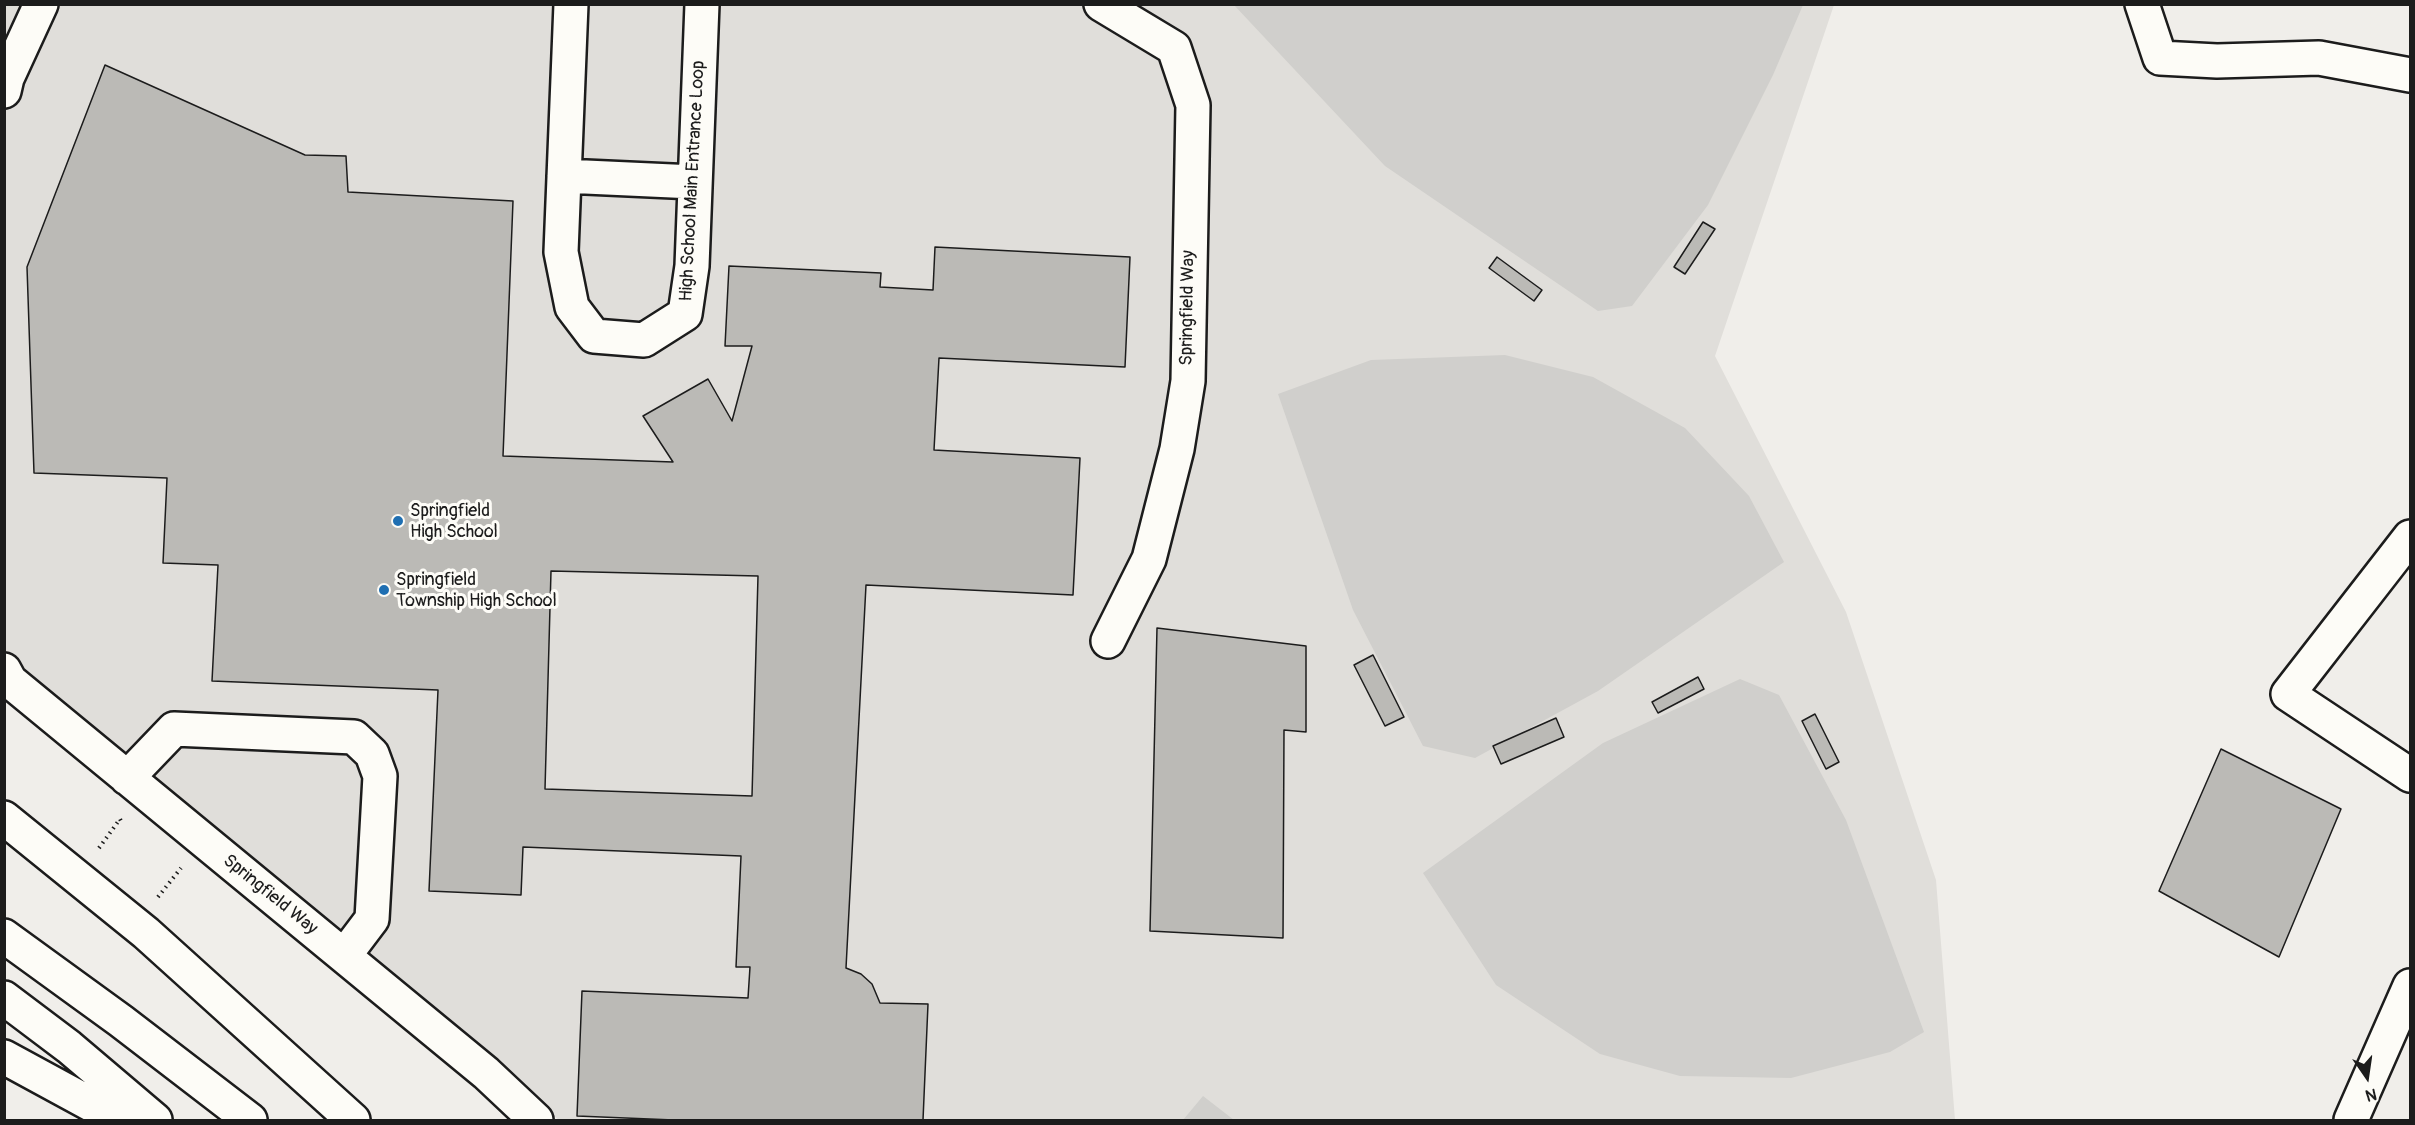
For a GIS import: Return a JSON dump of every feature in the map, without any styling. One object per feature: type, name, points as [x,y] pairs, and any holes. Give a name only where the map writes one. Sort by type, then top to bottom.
[{"type":"main road","points":[[4,91],[41,4]]},
{"type":"main road","name":"High School Main Entrance Loop","points":[[571,4],[561,252],[572,307],[594,336],[644,340],[685,314],[692,266],[702,4]]},
{"type":"main road","name":"Springfield Way","points":[[1101,4],[1174,48],[1193,105],[1188,381],[1177,449],[1149,559],[1107,641]]},
{"type":"main road","points":[[2142,4],[2160,58],[2217,61],[2319,58],[2410,75]]},
{"type":"main road","points":[[564,176],[694,182]]},
{"type":"main road","points":[[2410,537],[2288,694],[2410,775]]},
{"type":"main road","name":"Springfield Way","points":[[4,670],[10,681],[486,1073],[536,1120]]},
{"type":"main road","points":[[127,778],[174,729],[354,737],[372,754],[380,776],[372,919],[344,956]]},
{"type":"main road","points":[[4,818],[147,933],[353,1120]]},
{"type":"main road","points":[[4,936],[121,1021],[250,1120]]},
{"type":"main road","points":[[2350,1120],[2410,986]]},
{"type":"main road","points":[[4,998],[69,1047],[155,1120]]},
{"type":"main road","points":[[4,1057],[120,1120]]},
{"type":"path","points":[[107,855],[99,848],[120,819],[128,826]]},
{"type":"path","points":[[172,861],[190,875]]},
{"type":"path","points":[[150,890],[159,897],[181,868]]},
{"type":"shaded area","points":[[4,5],[1834,5],[1715,356],[1846,612],[1936,880],[1955,1120],[559,1120],[5,693]]},
{"type":"shaded area","points":[[1234,5],[1803,5],[1773,75],[1708,205],[1632,306],[1598,311],[1385,166]]},
{"type":"shaded area","points":[[1505,355],[1593,377],[1685,428],[1749,496],[1784,562],[1598,691],[1475,758],[1423,746],[1353,610],[1278,394],[1371,360]]},
{"type":"shaded area","points":[[1740,679],[1779,695],[1846,820],[1924,1032],[1890,1052],[1791,1078],[1680,1076],[1600,1054],[1496,985],[1423,873],[1603,743]]},
{"type":"shaded area","points":[[1203,1096],[1234,1120],[1183,1120]]},
{"type":"building","name":"Springfield Township High School","points":[[105,65],[305,155],[346,156],[348,192],[513,201],[503,456],[673,462],[643,416],[708,379],[732,421],[752,346],[725,346],[729,266],[881,273],[880,287],[933,290],[935,247],[1130,257],[1125,367],[939,358],[934,450],[1080,458],[1073,595],[866,585],[846,968],[861,974],[872,984],[880,1003],[928,1004],[923,1120],[674,1120],[577,1116],[582,991],[748,998],[750,967],[736,967],[741,856],[523,847],[521,895],[429,891],[438,690],[212,681],[218,565],[163,563],[167,478],[34,473],[27,267]],"holes":[[[551,571],[758,576],[752,796],[545,789]]]},
{"type":"building","points":[[1703,222],[1715,229],[1685,274],[1674,267]]},
{"type":"building","points":[[1497,257],[1542,290],[1534,301],[1489,268]]},
{"type":"building","points":[[1157,628],[1306,646],[1306,732],[1284,730],[1283,938],[1150,931]]},
{"type":"building","points":[[1373,655],[1404,717],[1385,726],[1354,665]]},
{"type":"building","points":[[1698,677],[1704,689],[1658,713],[1652,702]]},
{"type":"building","points":[[1815,714],[1839,762],[1826,769],[1802,721]]},
{"type":"building","points":[[1556,718],[1564,737],[1501,764],[1493,746]]},
{"type":"building","points":[[2221,749],[2341,809],[2279,957],[2159,891]]},
{"type":"place","name":"Springfield High School","points":[[398,521]]},
{"type":"place","name":"Springfield Township High School","points":[[384,590]]}]
